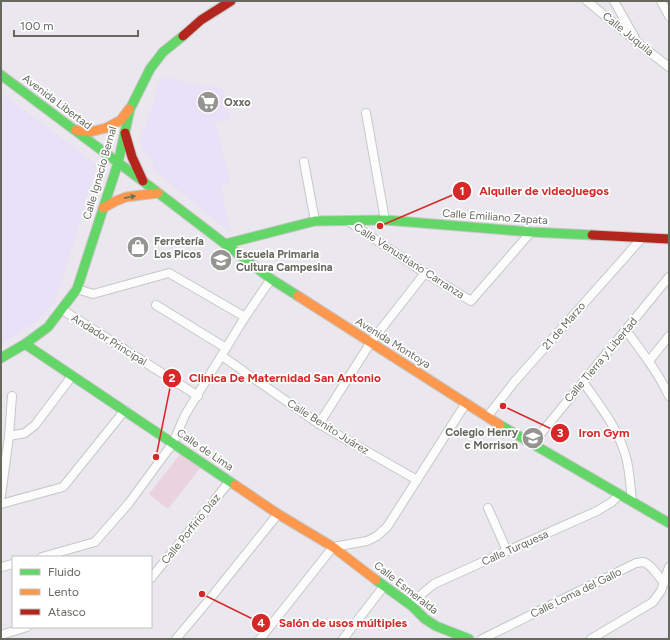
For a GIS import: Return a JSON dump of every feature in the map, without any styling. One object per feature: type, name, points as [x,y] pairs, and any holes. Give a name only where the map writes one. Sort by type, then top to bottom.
[{"type":"main road","name":"Calle Ignacio Bernal","points":[[1,358],[48,327],[77,289],[118,162],[130,109],[150,68],[163,52],[201,20],[231,1]]},
{"type":"main road","name":"Avenida Libertad","points":[[1,75],[118,162]]},
{"type":"main road","points":[[74,130],[90,132],[106,128],[121,120],[130,109]]},
{"type":"main road","points":[[125,131],[132,157],[144,182]]},
{"type":"main road","name":"Avenida Montoya","points":[[118,162],[271,279],[487,417],[632,500],[669,523]]},
{"type":"main road","points":[[103,208],[126,197],[158,193]]},
{"type":"main road","name":"Calle Emiliano Zapata","points":[[225,244],[315,221],[385,220],[531,232],[669,239]]},
{"type":"main road","name":"Calle de Lima","points":[[24,344],[125,410],[278,514],[333,547]]},
{"type":"main road","name":"Calle Esmeralda","points":[[333,547],[412,606],[425,619],[436,626],[463,638]]},
{"type":"street","name":"Calle Juquila","points":[[587,1],[669,67]]},
{"type":"street","points":[[614,1],[638,43]]},
{"type":"street","points":[[661,1],[669,16]]},
{"type":"street","points":[[366,113],[385,220]]},
{"type":"street","points":[[304,162],[315,221]]},
{"type":"street","name":"Calle Venustiano Carranza","points":[[347,221],[471,302],[531,232]]},
{"type":"street","name":"21 de Marzo","points":[[487,417],[515,381],[642,238]]},
{"type":"street","points":[[77,289],[93,294],[169,273],[245,317]]},
{"type":"street","points":[[319,424],[371,342],[425,273]]},
{"type":"street","name":"Calle Tierra y Libertad","points":[[533,443],[669,277]]},
{"type":"street","points":[[46,556],[95,542],[129,503],[173,443],[185,415],[245,317],[271,279]]},
{"type":"street","points":[[156,305],[226,348]]},
{"type":"street","name":"Andador Principal","points":[[61,309],[198,396]]},
{"type":"street","points":[[626,330],[664,384],[669,396]]},
{"type":"street","points":[[648,361],[669,336]]},
{"type":"street","name":"Calle Benito Juárez","points":[[222,356],[319,424],[417,480]]},
{"type":"street","points":[[9,436],[25,433],[35,424],[72,376]]},
{"type":"street","points":[[583,382],[613,425],[621,441],[629,469],[632,500]]},
{"type":"street","points":[[1,496],[9,436],[12,396]]},
{"type":"street","points":[[260,639],[333,547],[367,541],[377,536],[387,527],[466,403]]},
{"type":"street","points":[[1,504],[63,487],[125,410]]},
{"type":"street","name":"Calle Porfirio Díaz","points":[[152,577],[230,481]]},
{"type":"street","name":"Calle Turquesa","points":[[412,606],[423,593],[434,584],[597,511],[612,502],[620,494]]},
{"type":"street","points":[[488,508],[507,551]]},
{"type":"street","points":[[176,639],[278,514]]},
{"type":"street","name":"Calle Loma del Gallo","points":[[482,639],[636,564],[643,562],[647,564],[664,583]]},
{"type":"street","points":[[1,567],[12,564]]},
{"type":"street","points":[[591,639],[653,602],[661,591],[669,567]]},
{"type":"street","points":[[343,639],[384,586]]},
{"type":"street","points":[[1,635],[24,628]]},
{"type":"shaded area","points":[[162,77],[222,89],[231,120],[215,123],[230,183],[221,187],[231,233],[154,170],[152,158],[142,150],[140,141],[158,93],[155,91]]},
{"type":"shaded area","points":[[1,93],[97,165],[55,303],[36,322],[1,344]]},
{"type":"shaded area","points":[[181,453],[201,467],[168,509],[149,494]]},
{"type":"traffic: fast","points":[[1,358],[25,344],[48,327],[77,289],[118,163],[130,109],[150,69],[163,52],[183,36]]},
{"type":"traffic: fast","points":[[1,75],[271,279],[298,296]]},
{"type":"traffic: fast","points":[[225,244],[315,221],[385,220],[531,232],[592,235]]},
{"type":"traffic: fast","points":[[25,344],[235,485]]},
{"type":"traffic: fast","points":[[500,425],[669,523]]},
{"type":"traffic: fast","points":[[376,580],[412,606],[425,619],[436,626],[469,639]]},
{"type":"traffic: slow","points":[[76,130],[90,132],[106,128],[121,120],[129,109]]},
{"type":"traffic: slow","points":[[103,208],[126,197],[158,193]]},
{"type":"traffic: slow","points":[[298,296],[500,425]]},
{"type":"traffic: slow","points":[[235,485],[278,514],[333,547],[376,580]]},
{"type":"traffic: jam","points":[[183,36],[201,20],[231,1]]},
{"type":"traffic: jam","points":[[125,133],[132,157],[143,181]]},
{"type":"traffic: jam","points":[[592,235],[669,239]]},
{"type":"place","name":"Oxxo","points":[[208,102]]},
{"type":"place","name":"Alquiler de videojuegos","points":[[380,226]]},
{"type":"place","name":"Ferretería Los Picos","points":[[138,247]]},
{"type":"place","name":"Escuela Primaria Cultura Campesina","points":[[221,260]]},
{"type":"place","name":"Iron Gym","points":[[503,406]]},
{"type":"place","name":"Colegio Henry c Morrison","points":[[533,438]]},
{"type":"place","name":"Clinica De Maternidad San Antonio","points":[[156,457]]},
{"type":"place","name":"Salón de usos múltiples","points":[[202,594]]}]
